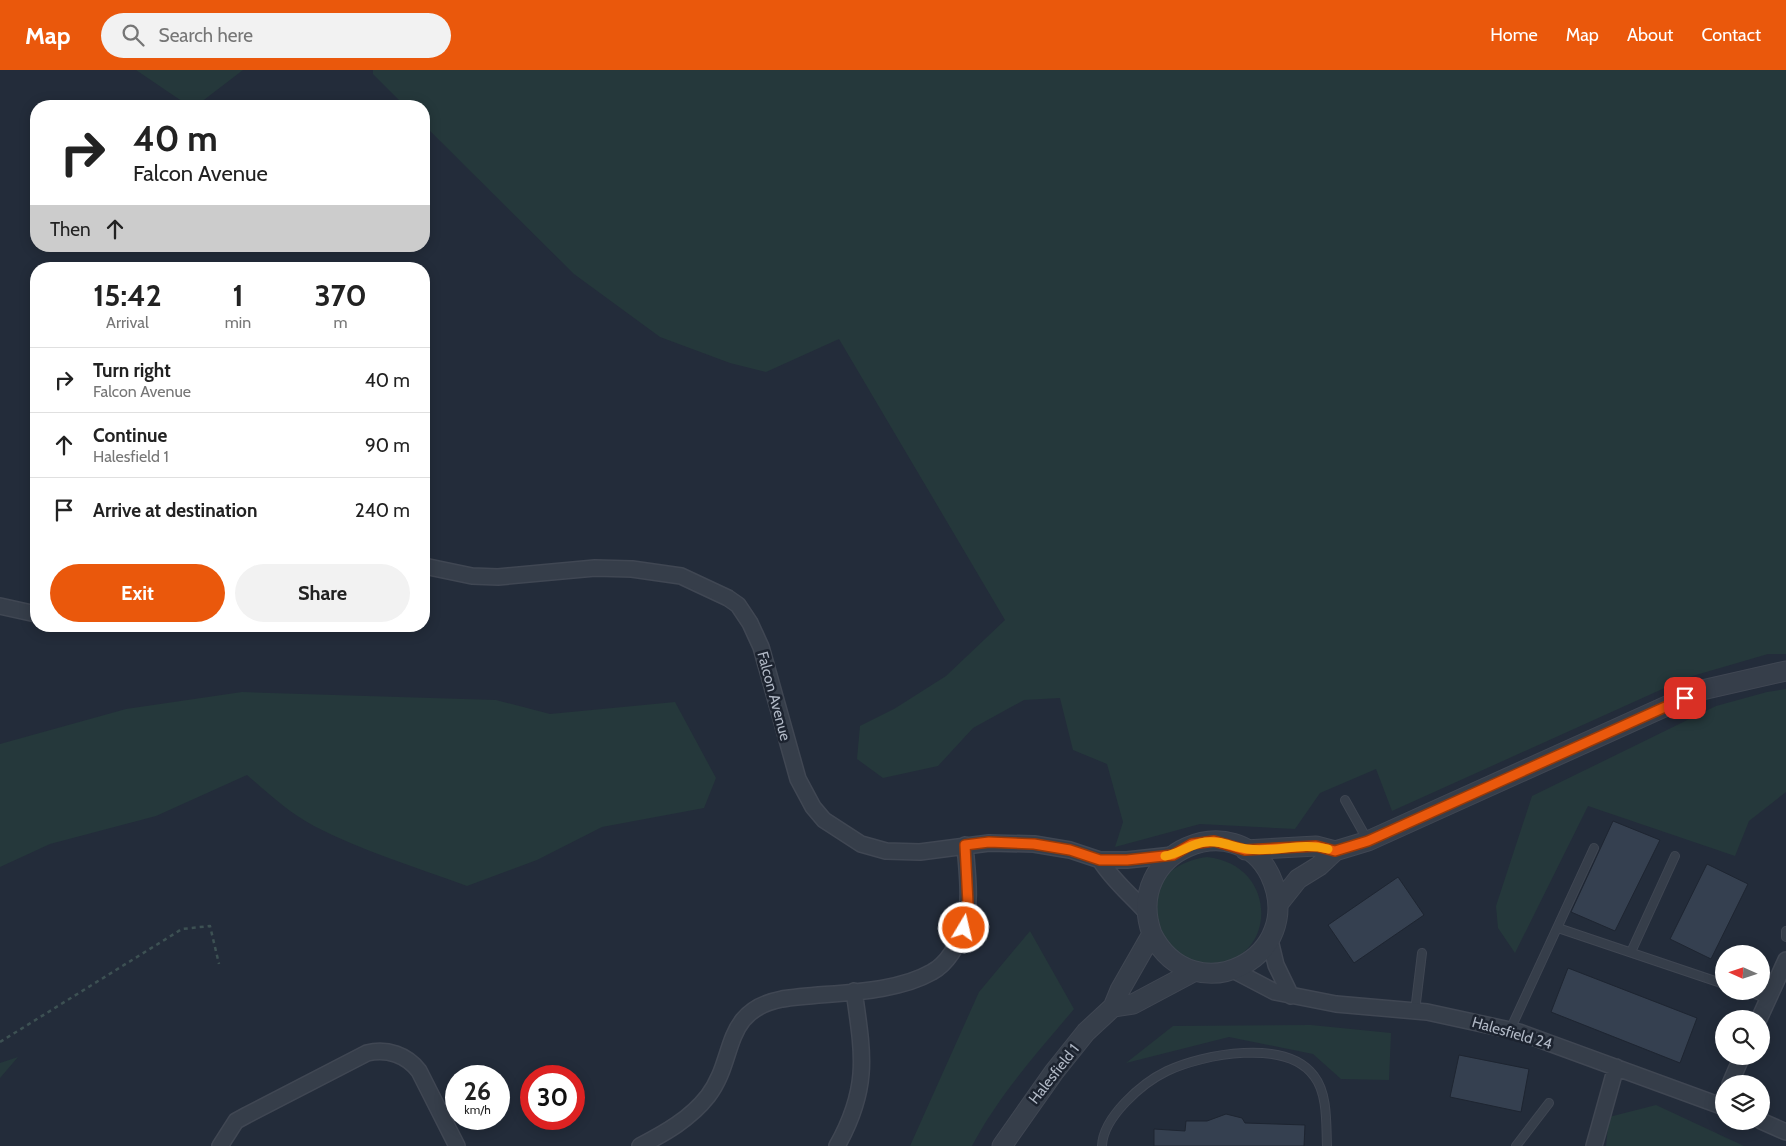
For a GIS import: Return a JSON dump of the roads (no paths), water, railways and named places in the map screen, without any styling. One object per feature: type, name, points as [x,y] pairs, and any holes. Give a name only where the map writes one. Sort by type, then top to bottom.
[{"type":"street","name":"Falcon Avenue","points":[[430,567],[472,576],[498,577],[595,568],[632,568],[681,576],[710,589],[738,605],[756,634],[780,709],[798,779],[824,820],[847,836],[874,849],[920,852],[989,842],[1034,844],[1070,850],[1100,860],[1127,860],[1173,855]]},
{"type":"street","points":[[0,606],[30,613]]},
{"type":"street","points":[[1279,903],[1298,879],[1318,866],[1335,851],[1368,841],[1702,690],[1786,671]]},
{"type":"street","points":[[1214,841],[1245,850],[1254,856],[1269,872],[1279,903],[1277,922],[1270,940],[1250,961],[1233,970],[1214,973],[1195,971],[1170,958],[1152,934],[1146,902],[1152,881],[1164,862],[1173,855],[1192,844],[1214,841]]},
{"type":"street","points":[[640,1146],[686,1118],[708,1097],[716,1083],[733,1033],[754,1008],[782,998],[854,991],[917,979],[934,971],[948,959],[964,928],[968,904],[965,845]]},
{"type":"street","points":[[1245,850],[1316,846],[1335,851]]},
{"type":"street","points":[[1100,860],[1110,877],[1128,891],[1147,913]]},
{"type":"street","name":"Halesfield 1","points":[[1002,1146],[1059,1066],[1086,1032],[1113,1007],[1120,990],[1152,934]]},
{"type":"street","points":[[1270,940],[1276,965],[1291,996]]},
{"type":"street","points":[[1770,995],[1786,960]]},
{"type":"street","name":"Halesfield 24","points":[[1233,970],[1275,992],[1291,996],[1336,1004],[1427,1012],[1510,1030],[1715,1101]]},
{"type":"street","points":[[1113,1007],[1133,1004],[1195,971]]},
{"type":"street","points":[[837,1146],[853,1117],[861,1085],[861,1046],[854,991]]},
{"type":"street","points":[[220,1146],[236,1121],[247,1114],[367,1053],[384,1051],[413,1063],[420,1071],[458,1146]]},
{"type":"street","points":[[1594,1146],[1616,1067]]},
{"type":"street","points":[[1770,1125],[1786,1132]]},
{"type":"lane","points":[[1345,800],[1368,841]]},
{"type":"lane","points":[[1510,1030],[1594,848]]},
{"type":"lane","points":[[1630,952],[1675,856]]},
{"type":"lane","points":[[1558,928],[1715,981]]},
{"type":"lane","points":[[1786,932],[1786,937]]},
{"type":"lane","points":[[1415,1011],[1422,952]]},
{"type":"lane","points":[[1102,1146],[1102,1137],[1113,1115],[1165,1072],[1190,1062],[1218,1055],[1248,1053],[1272,1054],[1295,1061],[1314,1075],[1323,1094],[1327,1146]]},
{"type":"lane","points":[[1516,1146],[1549,1103]]}]
